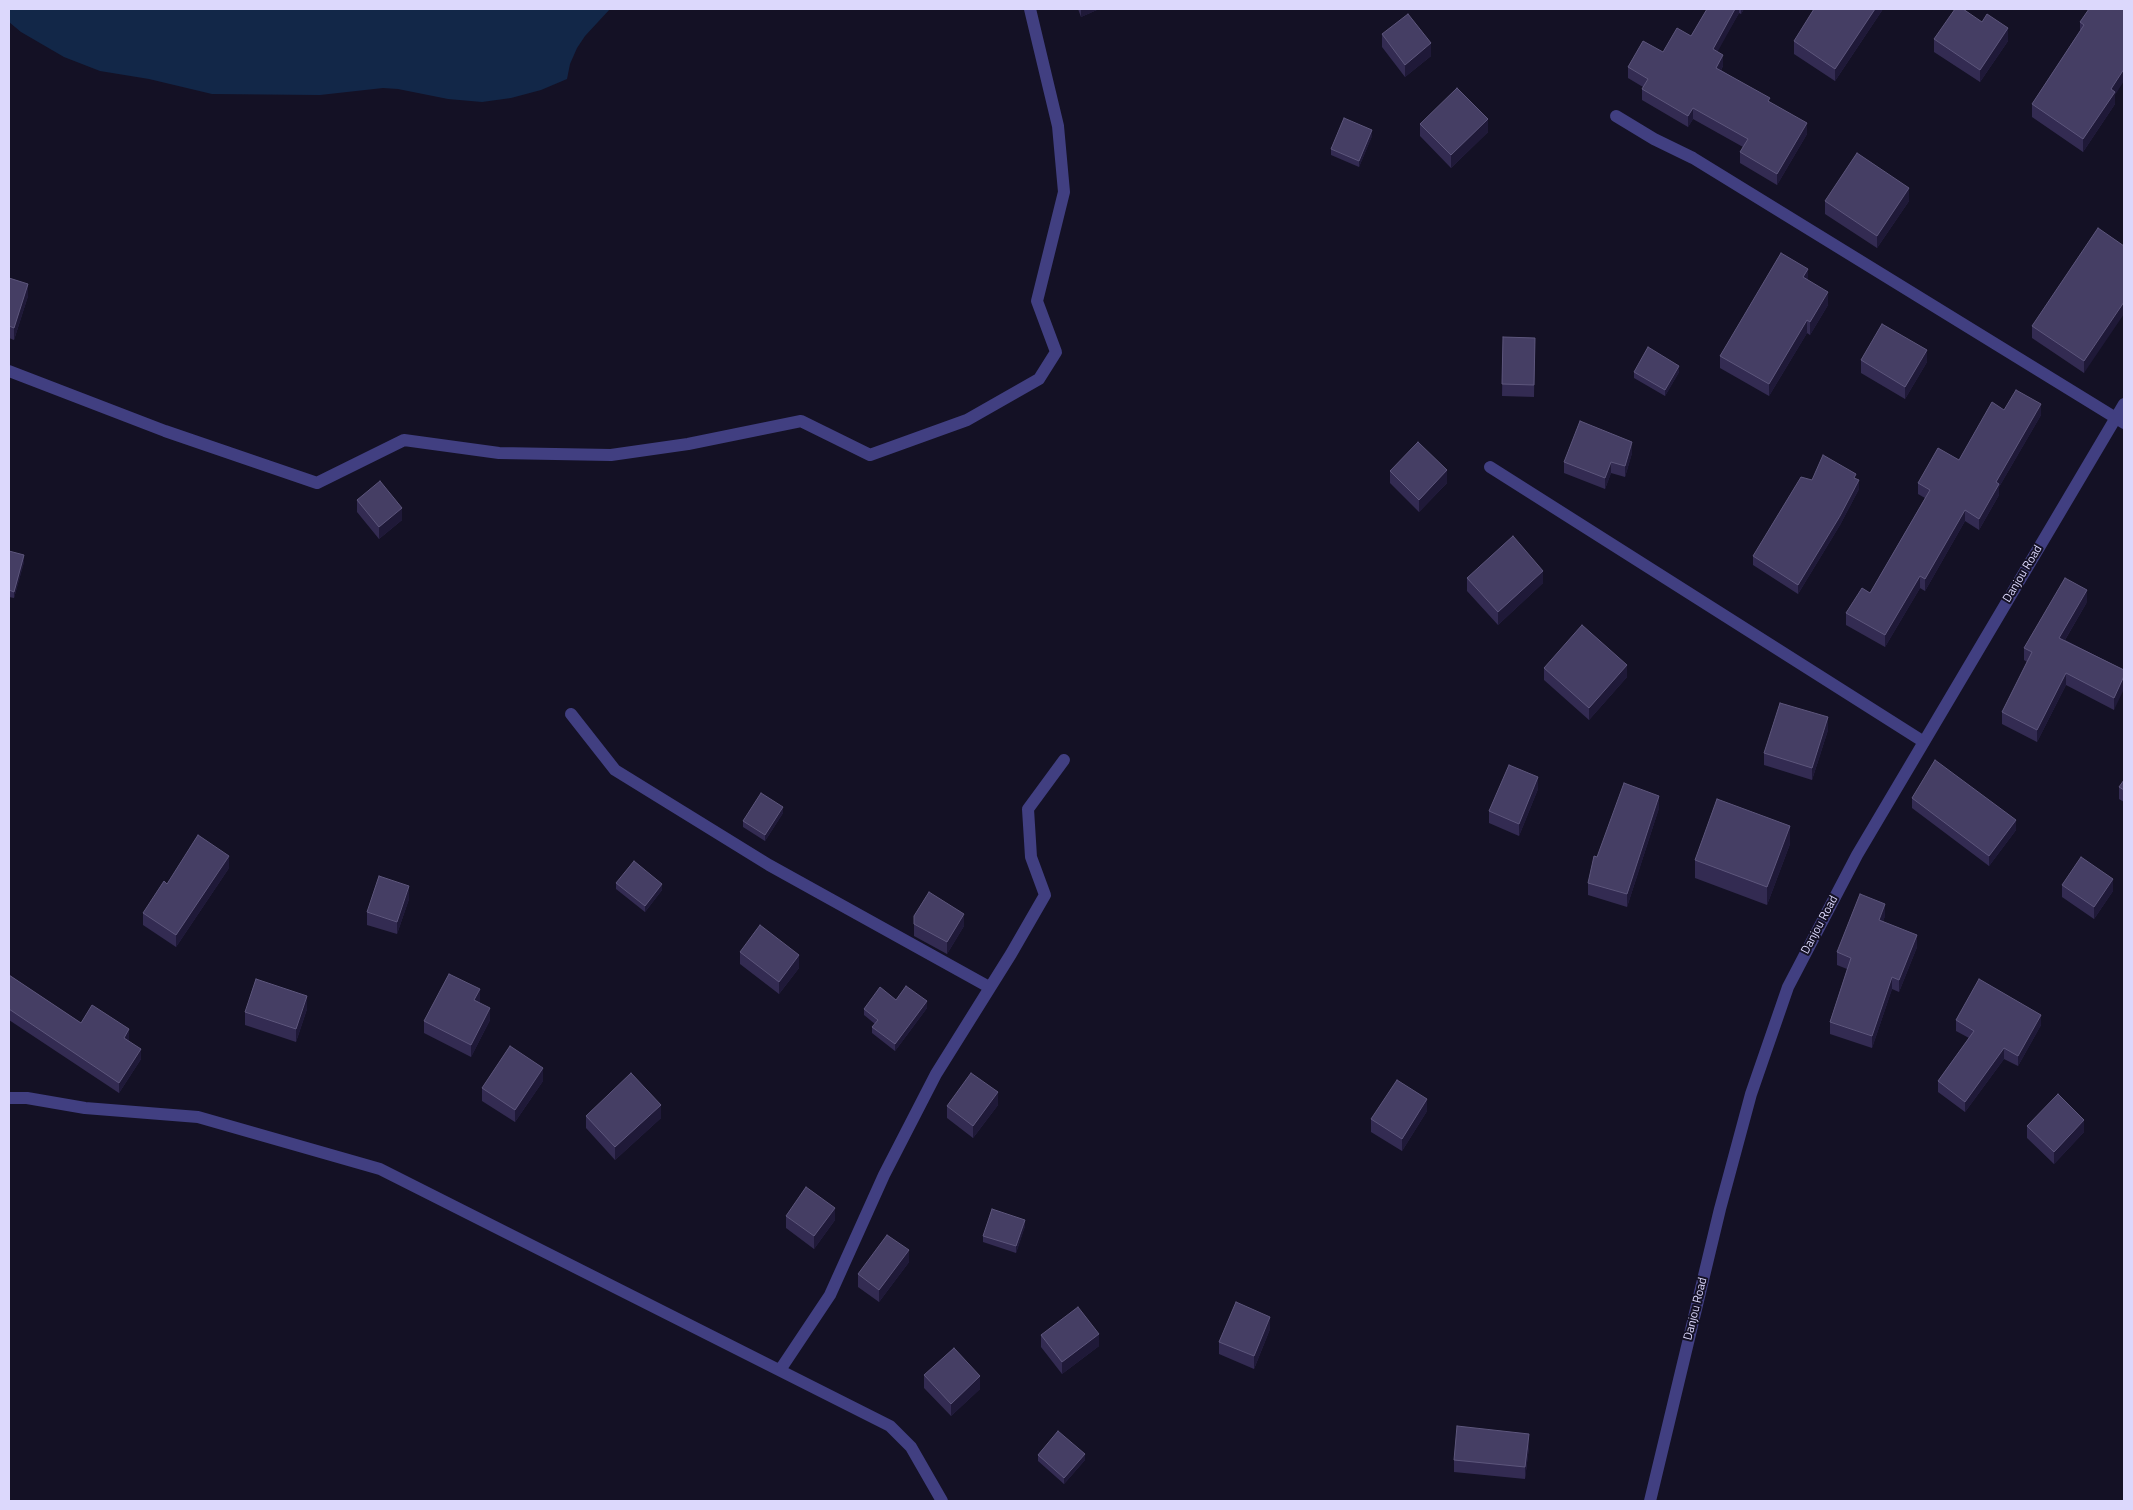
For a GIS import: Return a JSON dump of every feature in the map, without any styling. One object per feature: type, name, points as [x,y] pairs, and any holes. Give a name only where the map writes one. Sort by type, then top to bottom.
[{"type":"street","points":[[9,371],[165,430],[317,483],[404,440],[499,453],[611,455],[688,444],[801,420],[870,455],[879,452],[967,420],[1039,379],[1056,352],[1037,301],[1064,192],[1058,126],[1030,9]]},
{"type":"street","points":[[1616,116],[1701,163],[2120,420]]},
{"type":"street","name":"Danjou Road","points":[[1650,1501],[1720,1209],[1759,1069],[1788,987],[1857,855],[2120,420],[2124,404]]},
{"type":"street","points":[[1490,467],[1924,742]]},
{"type":"street","points":[[571,714],[615,770],[769,865],[989,987]]},
{"type":"street","points":[[780,1370],[830,1295],[884,1175],[936,1074],[1011,954],[1045,895],[1031,857],[1028,809],[1064,760]]},
{"type":"street","points":[[9,1098],[27,1098],[85,1108],[198,1117],[380,1169],[890,1426],[911,1447],[942,1501]]},
{"type":"water","points":[[9,9],[610,9],[585,36],[577,48],[570,64],[567,79],[541,90],[511,98],[482,102],[448,99],[398,89],[383,88],[320,95],[212,94],[149,79],[100,71],[64,57],[21,32],[9,22]]},
{"type":"building","points":[[1707,9],[1735,9],[1713,49],[1723,55],[1716,68],[1770,98],[1768,101],[1807,123],[1777,174],[1740,152],[1748,139],[1693,108],[1688,116],[1642,89],[1648,79],[1628,67],[1643,41],[1663,52],[1677,28],[1691,36]]},
{"type":"building","points":[[1814,9],[1875,9],[1835,69],[1794,41]]},
{"type":"building","points":[[1955,9],[1963,9],[1982,22],[1987,14],[2008,28],[1980,70],[1934,39]]},
{"type":"building","points":[[2089,9],[2124,9],[2124,69],[2111,89],[2115,92],[2083,139],[2032,104],[2084,25],[2080,22]]},
{"type":"building","points":[[1408,14],[1431,43],[1405,65],[1382,34]]},
{"type":"building","points":[[1457,88],[1488,119],[1451,155],[1420,124]]},
{"type":"building","points":[[1344,118],[1372,130],[1359,161],[1331,149]]},
{"type":"building","points":[[1857,153],[1909,188],[1877,236],[1825,201]]},
{"type":"building","points":[[2098,228],[2124,246],[2124,302],[2084,361],[2032,326]]},
{"type":"building","points":[[1781,253],[1808,269],[1803,277],[1828,292],[1810,322],[1807,320],[1769,384],[1720,356]]},
{"type":"building","points":[[9,278],[28,284],[14,328],[9,326]]},
{"type":"building","points":[[1882,324],[1927,350],[1905,387],[1861,360]]},
{"type":"building","points":[[1503,337],[1535,338],[1534,385],[1502,384]]},
{"type":"building","points":[[1648,347],[1679,366],[1665,390],[1634,372]]},
{"type":"building","points":[[2016,390],[2041,404],[1996,482],[1999,484],[1979,519],[1965,510],[1925,579],[1920,576],[1885,635],[1846,613],[1862,588],[1870,593],[1930,490],[1918,483],[1938,448],[1959,460],[1992,402],[2004,410]]},
{"type":"building","points":[[1580,421],[1632,442],[1625,466],[1611,462],[1605,478],[1564,462]]},
{"type":"building","points":[[1418,442],[1447,470],[1419,500],[1390,471]]},
{"type":"building","points":[[1823,455],[1856,474],[1854,478],[1859,480],[1840,516],[1798,585],[1753,556],[1801,477],[1812,480]]},
{"type":"building","points":[[380,481],[402,508],[379,527],[357,500]]},
{"type":"building","points":[[1513,536],[1543,571],[1498,612],[1467,578]]},
{"type":"building","points":[[9,551],[24,555],[14,592],[9,590]]},
{"type":"building","points":[[2065,578],[2087,590],[2059,638],[2124,670],[2124,676],[2114,698],[2066,673],[2037,730],[2002,712],[2032,652],[2024,648]]},
{"type":"building","points":[[1582,625],[1627,665],[1589,708],[1544,668]]},
{"type":"building","points":[[1780,703],[1828,717],[1812,768],[1764,753]]},
{"type":"building","points":[[1935,760],[2016,820],[1989,856],[1912,798]]},
{"type":"building","points":[[1509,765],[1538,777],[1519,824],[1489,811]]},
{"type":"building","points":[[2124,780],[2124,790],[2119,787]]},
{"type":"building","points":[[1624,783],[1659,796],[1627,894],[1588,883],[1594,856],[1597,857]]},
{"type":"building","points":[[761,793],[783,807],[765,835],[743,821]]},
{"type":"building","points":[[1717,799],[1790,826],[1767,887],[1695,860]]},
{"type":"building","points":[[198,835],[229,856],[176,935],[143,913],[164,881],[167,884]]},
{"type":"building","points":[[2081,857],[2113,879],[2094,907],[2062,885]]},
{"type":"building","points":[[634,861],[662,884],[645,906],[616,883]]},
{"type":"building","points":[[379,876],[409,886],[397,922],[367,912]]},
{"type":"building","points":[[929,892],[964,914],[947,942],[914,924],[914,916]]},
{"type":"building","points":[[1860,894],[1885,904],[1879,920],[1917,935],[1899,980],[1892,977],[1872,1036],[1830,1022],[1851,958],[1837,952]]},
{"type":"building","points":[[760,925],[799,955],[779,982],[740,952]]},
{"type":"building","points":[[449,974],[480,989],[474,1000],[490,1008],[471,1045],[424,1021]]},
{"type":"building","points":[[9,975],[81,1023],[92,1005],[129,1029],[124,1038],[141,1049],[119,1083],[9,1009]]},
{"type":"building","points":[[256,979],[307,996],[296,1029],[245,1012]]},
{"type":"building","points":[[1979,979],[2041,1015],[2018,1056],[2004,1048],[1965,1102],[1938,1081],[1974,1031],[1956,1020]]},
{"type":"building","points":[[906,986],[927,1001],[895,1044],[872,1027],[878,1020],[864,1009],[880,987],[896,1000]]},
{"type":"building","points":[[510,1046],[543,1068],[515,1110],[482,1088]]},
{"type":"building","points":[[631,1073],[661,1105],[615,1147],[586,1116]]},
{"type":"building","points":[[971,1073],[998,1092],[973,1126],[947,1106]]},
{"type":"building","points":[[1397,1080],[1427,1099],[1402,1139],[1371,1119]]},
{"type":"building","points":[[2058,1094],[2084,1120],[2054,1152],[2027,1126]]},
{"type":"building","points":[[806,1187],[835,1208],[814,1236],[786,1216]]},
{"type":"building","points":[[992,1209],[1025,1220],[1016,1246],[983,1236]]},
{"type":"building","points":[[887,1235],[909,1250],[879,1290],[858,1274]]},
{"type":"building","points":[[1236,1302],[1270,1317],[1254,1356],[1219,1342]]},
{"type":"building","points":[[1078,1307],[1099,1334],[1062,1362],[1041,1335]]},
{"type":"building","points":[[954,1348],[980,1376],[951,1404],[924,1375]]},
{"type":"building","points":[[1457,1426],[1529,1434],[1525,1467],[1454,1460]]},
{"type":"building","points":[[1058,1431],[1085,1454],[1064,1478],[1038,1455]]}]
